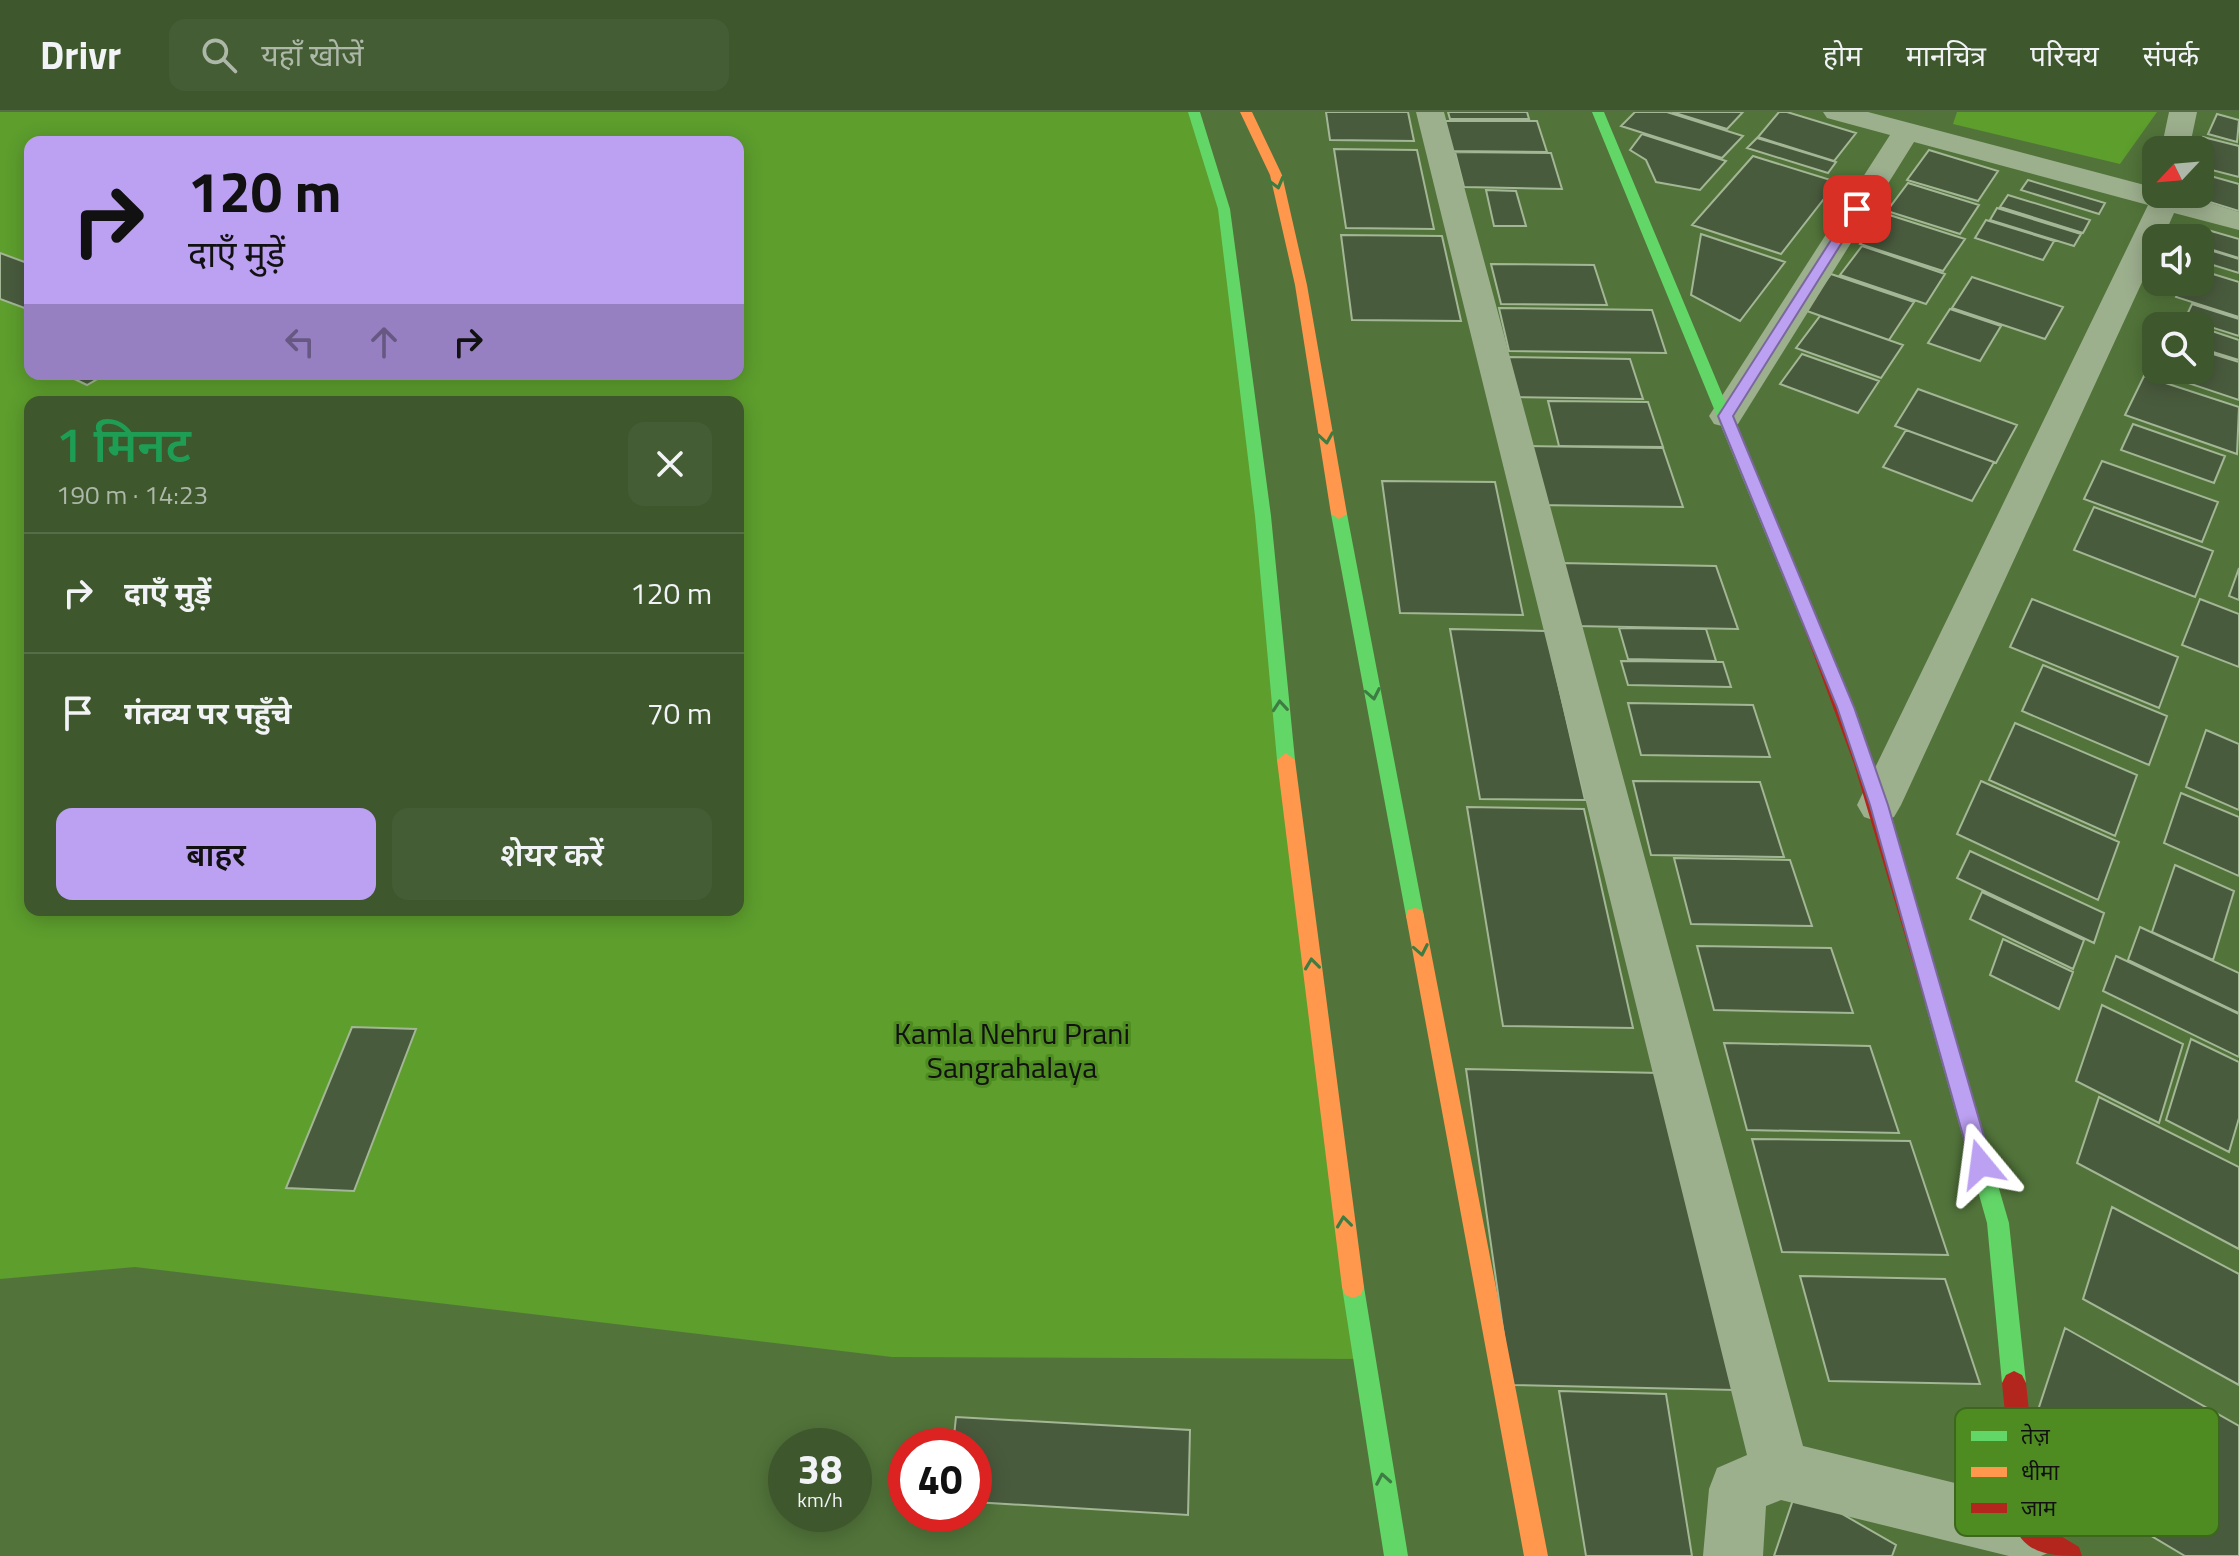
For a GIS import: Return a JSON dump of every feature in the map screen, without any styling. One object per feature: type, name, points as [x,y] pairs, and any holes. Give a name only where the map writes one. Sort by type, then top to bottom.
[{"type":"main road","points":[[1194,112],[1224,209],[1263,516],[1282,732],[1362,1359],[1396,1556]]},
{"type":"main road","points":[[1246,112],[1276,175],[1301,285],[1329,463],[1536,1556]]},
{"type":"main road","points":[[1598,112],[1845,707],[1879,805],[1998,1223],[2027,1408]]},
{"type":"street","points":[[1430,112],[1780,1470]]},
{"type":"street","points":[[1837,112],[1888,122],[2142,191]]},
{"type":"street","points":[[2178,136],[2183,112]]},
{"type":"street","points":[[1726,416],[1888,122]]},
{"type":"street","points":[[1879,805],[2161,208]]},
{"type":"street","points":[[2198,208],[2239,221]]},
{"type":"street","points":[[1733,1556],[1738,1489],[1780,1470],[1955,1518]]},
{"type":"street","points":[[2020,1536],[2049,1544]]},
{"type":"green space","name":"Kamla Nehru Prani Sangrahalaya","points":[[0,112],[1194,112],[1224,209],[1362,1359],[892,1357],[135,1267],[0,1279]]},
{"type":"green space","points":[[1957,112],[2157,112],[2120,164],[1953,124]]},
{"type":"building","points":[[1326,112],[1408,112],[1414,141],[1330,140]]},
{"type":"building","points":[[1448,112],[1527,112],[1529,119],[1450,119]]},
{"type":"building","points":[[1635,112],[1667,112],[1743,136],[1722,158],[1621,126]]},
{"type":"building","points":[[1672,112],[1743,112],[1727,129]]},
{"type":"building","points":[[1779,112],[1856,133],[1834,161],[1758,137]]},
{"type":"building","points":[[2217,114],[2239,120],[2237,142],[2208,134]]},
{"type":"building","points":[[1444,121],[1537,121],[1547,152],[1452,151]]},
{"type":"building","points":[[1642,134],[1726,161],[1700,190],[1656,182],[1646,160],[1630,150]]},
{"type":"building","points":[[1757,138],[1836,162],[1828,173],[1747,148]]},
{"type":"building","points":[[2214,140],[2239,146],[2239,177],[2214,171]]},
{"type":"building","points":[[1334,149],[1417,150],[1434,229],[1346,228]]},
{"type":"building","points":[[1929,150],[1998,171],[1978,201],[1907,180]]},
{"type":"building","points":[[1455,152],[1551,153],[1562,189],[1464,187]]},
{"type":"building","points":[[1753,156],[1837,182],[1781,254],[1692,225]]},
{"type":"building","points":[[2214,177],[2239,184],[2239,211],[2214,203]]},
{"type":"building","points":[[2028,180],[2105,203],[2099,214],[2021,190]]},
{"type":"building","points":[[1908,183],[1979,205],[1960,234],[1887,211]]},
{"type":"building","points":[[1486,190],[1516,191],[1526,226],[1494,226]]},
{"type":"building","points":[[2008,195],[2090,220],[2083,233],[2000,207]]},
{"type":"building","points":[[1997,208],[2081,234],[2074,246],[1990,220]]},
{"type":"building","points":[[1883,213],[1965,239],[1943,271],[1860,244]]},
{"type":"building","points":[[1986,220],[2054,241],[2043,260],[1975,238]]},
{"type":"building","points":[[2214,232],[2239,239],[2239,258],[2214,250]]},
{"type":"building","points":[[1701,234],[1785,262],[1740,321],[1691,295]]},
{"type":"building","points":[[1341,235],[1442,236],[1461,321],[1352,320]]},
{"type":"building","points":[[1862,246],[1945,274],[1926,304],[1840,275]]},
{"type":"building","points":[[2214,251],[2239,259],[2239,273],[2214,265]]},
{"type":"building","points":[[0,253],[24,262],[24,308],[0,299]]},
{"type":"building","points":[[1491,264],[1594,265],[1607,305],[1501,304]]},
{"type":"building","points":[[1831,274],[1914,302],[1889,340],[1804,310]]},
{"type":"building","points":[[2214,274],[2239,282],[2239,317],[2176,297],[2214,296]]},
{"type":"building","points":[[1972,277],[2063,307],[2045,339],[1952,308]]},
{"type":"building","points":[[2192,304],[2239,319],[2239,336],[2214,328],[2214,312],[2188,312]]},
{"type":"building","points":[[1499,308],[1652,310],[1666,353],[1509,351]]},
{"type":"building","points":[[1950,309],[2001,326],[1980,361],[1928,343]]},
{"type":"building","points":[[1820,316],[1903,345],[1881,378],[1796,348]]},
{"type":"building","points":[[2214,332],[2239,340],[2239,360],[2214,352]]},
{"type":"building","points":[[1802,354],[1879,381],[1858,413],[1780,384]]},
{"type":"building","points":[[2214,354],[2239,362],[2239,400],[2191,384],[2214,384]]},
{"type":"building","points":[[1505,357],[1630,359],[1643,399],[1515,397]]},
{"type":"building","points":[[77,380],[96,380],[87,385]]},
{"type":"building","points":[[2142,380],[2142,384],[2169,384],[2239,407],[2237,454],[2125,415]]},
{"type":"building","points":[[1918,389],[2017,425],[1996,463],[1895,426]]},
{"type":"building","points":[[1548,401],[1648,402],[1663,447],[1559,446]]},
{"type":"building","points":[[2133,424],[2225,456],[2214,483],[2121,450]]},
{"type":"building","points":[[1906,430],[1994,462],[1972,501],[1883,467]]},
{"type":"building","points":[[1522,446],[1663,448],[1683,507],[1536,505]]},
{"type":"building","points":[[2102,461],[2218,502],[2202,542],[2084,499]]},
{"type":"building","points":[[1382,481],[1495,482],[1523,615],[1400,613]]},
{"type":"building","points":[[2094,507],[2213,551],[2195,597],[2074,550]]},
{"type":"building","points":[[1560,563],[1716,566],[1738,629],[1576,626]]},
{"type":"building","points":[[2239,568],[2239,600],[2229,596]]},
{"type":"building","points":[[2032,599],[2178,657],[2159,708],[2010,647]]},
{"type":"building","points":[[2200,599],[2239,614],[2239,667],[2182,645]]},
{"type":"building","points":[[1619,628],[1706,629],[1716,661],[1628,659]]},
{"type":"building","points":[[1450,629],[1546,631],[1585,800],[1480,799]]},
{"type":"building","points":[[1621,661],[1723,662],[1731,687],[1628,685]]},
{"type":"building","points":[[2043,665],[2167,716],[2149,765],[2022,711]]},
{"type":"building","points":[[1628,703],[1753,705],[1770,757],[1641,755]]},
{"type":"building","points":[[2015,723],[2137,775],[2115,836],[1989,780]]},
{"type":"building","points":[[2206,730],[2239,744],[2239,810],[2186,787]]},
{"type":"building","points":[[1633,781],[1760,782],[1784,857],[1651,855]]},
{"type":"building","points":[[1981,781],[2119,842],[2098,900],[1957,834]]},
{"type":"building","points":[[2181,793],[2239,817],[2239,876],[2164,843]]},
{"type":"building","points":[[1467,807],[1584,809],[1633,1028],[1503,1026]]},
{"type":"building","points":[[1970,851],[2104,913],[2094,943],[1957,878]]},
{"type":"building","points":[[1674,858],[1790,860],[1812,926],[1691,924]]},
{"type":"building","points":[[2175,865],[2234,891],[2213,960],[2152,932]]},
{"type":"building","points":[[1982,892],[2084,940],[2073,969],[1970,919]]},
{"type":"building","points":[[2140,927],[2239,973],[2239,1013],[2128,960]]},
{"type":"building","points":[[2003,939],[2073,972],[2059,1009],[1990,975]]},
{"type":"building","points":[[1697,946],[1831,948],[1853,1013],[1714,1010]]},
{"type":"building","points":[[2116,956],[2239,1014],[2239,1057],[2103,991]]},
{"type":"building","points":[[2102,1005],[2183,1044],[2159,1123],[2076,1081]]},
{"type":"building","points":[[352,1027],[416,1029],[354,1191],[286,1188]]},
{"type":"building","points":[[2191,1039],[2239,1062],[2239,1118],[2229,1152],[2166,1120]]},
{"type":"building","points":[[1724,1043],[1870,1046],[1899,1133],[1747,1130]]},
{"type":"building","points":[[1466,1069],[1661,1073],[1735,1390],[1511,1385]]},
{"type":"building","points":[[2099,1097],[2239,1167],[2239,1249],[2077,1163]]},
{"type":"building","points":[[1752,1139],[1910,1141],[1948,1255],[1782,1252]]},
{"type":"building","points":[[2112,1207],[2239,1274],[2239,1385],[2083,1299]]},
{"type":"building","points":[[1800,1276],[1945,1279],[1980,1384],[1829,1381]]},
{"type":"building","points":[[2065,1328],[2207,1408],[2039,1408]]},
{"type":"building","points":[[1559,1391],[1666,1394],[1692,1556],[1586,1556]]},
{"type":"building","points":[[2219,1415],[2239,1426],[2239,1556],[2185,1556],[2151,1536],[2219,1536]]},
{"type":"building","points":[[956,1417],[1190,1430],[1188,1515],[992,1503],[992,1428],[955,1428]]},
{"type":"building","points":[[1797,1488],[1896,1545],[1892,1556],[1774,1556]]},
{"type":"traffic: fast","points":[[1194,112],[1224,209],[1263,516],[1286,760]]},
{"type":"traffic: fast","points":[[1598,112],[1810,623]]},
{"type":"traffic: fast","points":[[1339,514],[1415,916]]},
{"type":"traffic: fast","points":[[1935,1003],[1998,1223],[2014,1383]]},
{"type":"traffic: fast","points":[[1353,1287],[1396,1556]]},
{"type":"traffic: slow","points":[[1246,112],[1276,175],[1301,285],[1339,514]]},
{"type":"traffic: slow","points":[[1286,760],[1353,1287]]},
{"type":"traffic: slow","points":[[1415,916],[1536,1556]]},
{"type":"traffic: jam","points":[[1810,623],[1863,764],[1935,1003]]},
{"type":"traffic: jam","points":[[2014,1383],[2017,1408]]},
{"type":"traffic: jam","points":[[2037,1536],[2070,1556]]},
{"type":"route","points":[[1857,209],[1726,416],[1845,707],[1879,805],[1981,1164]]}]
